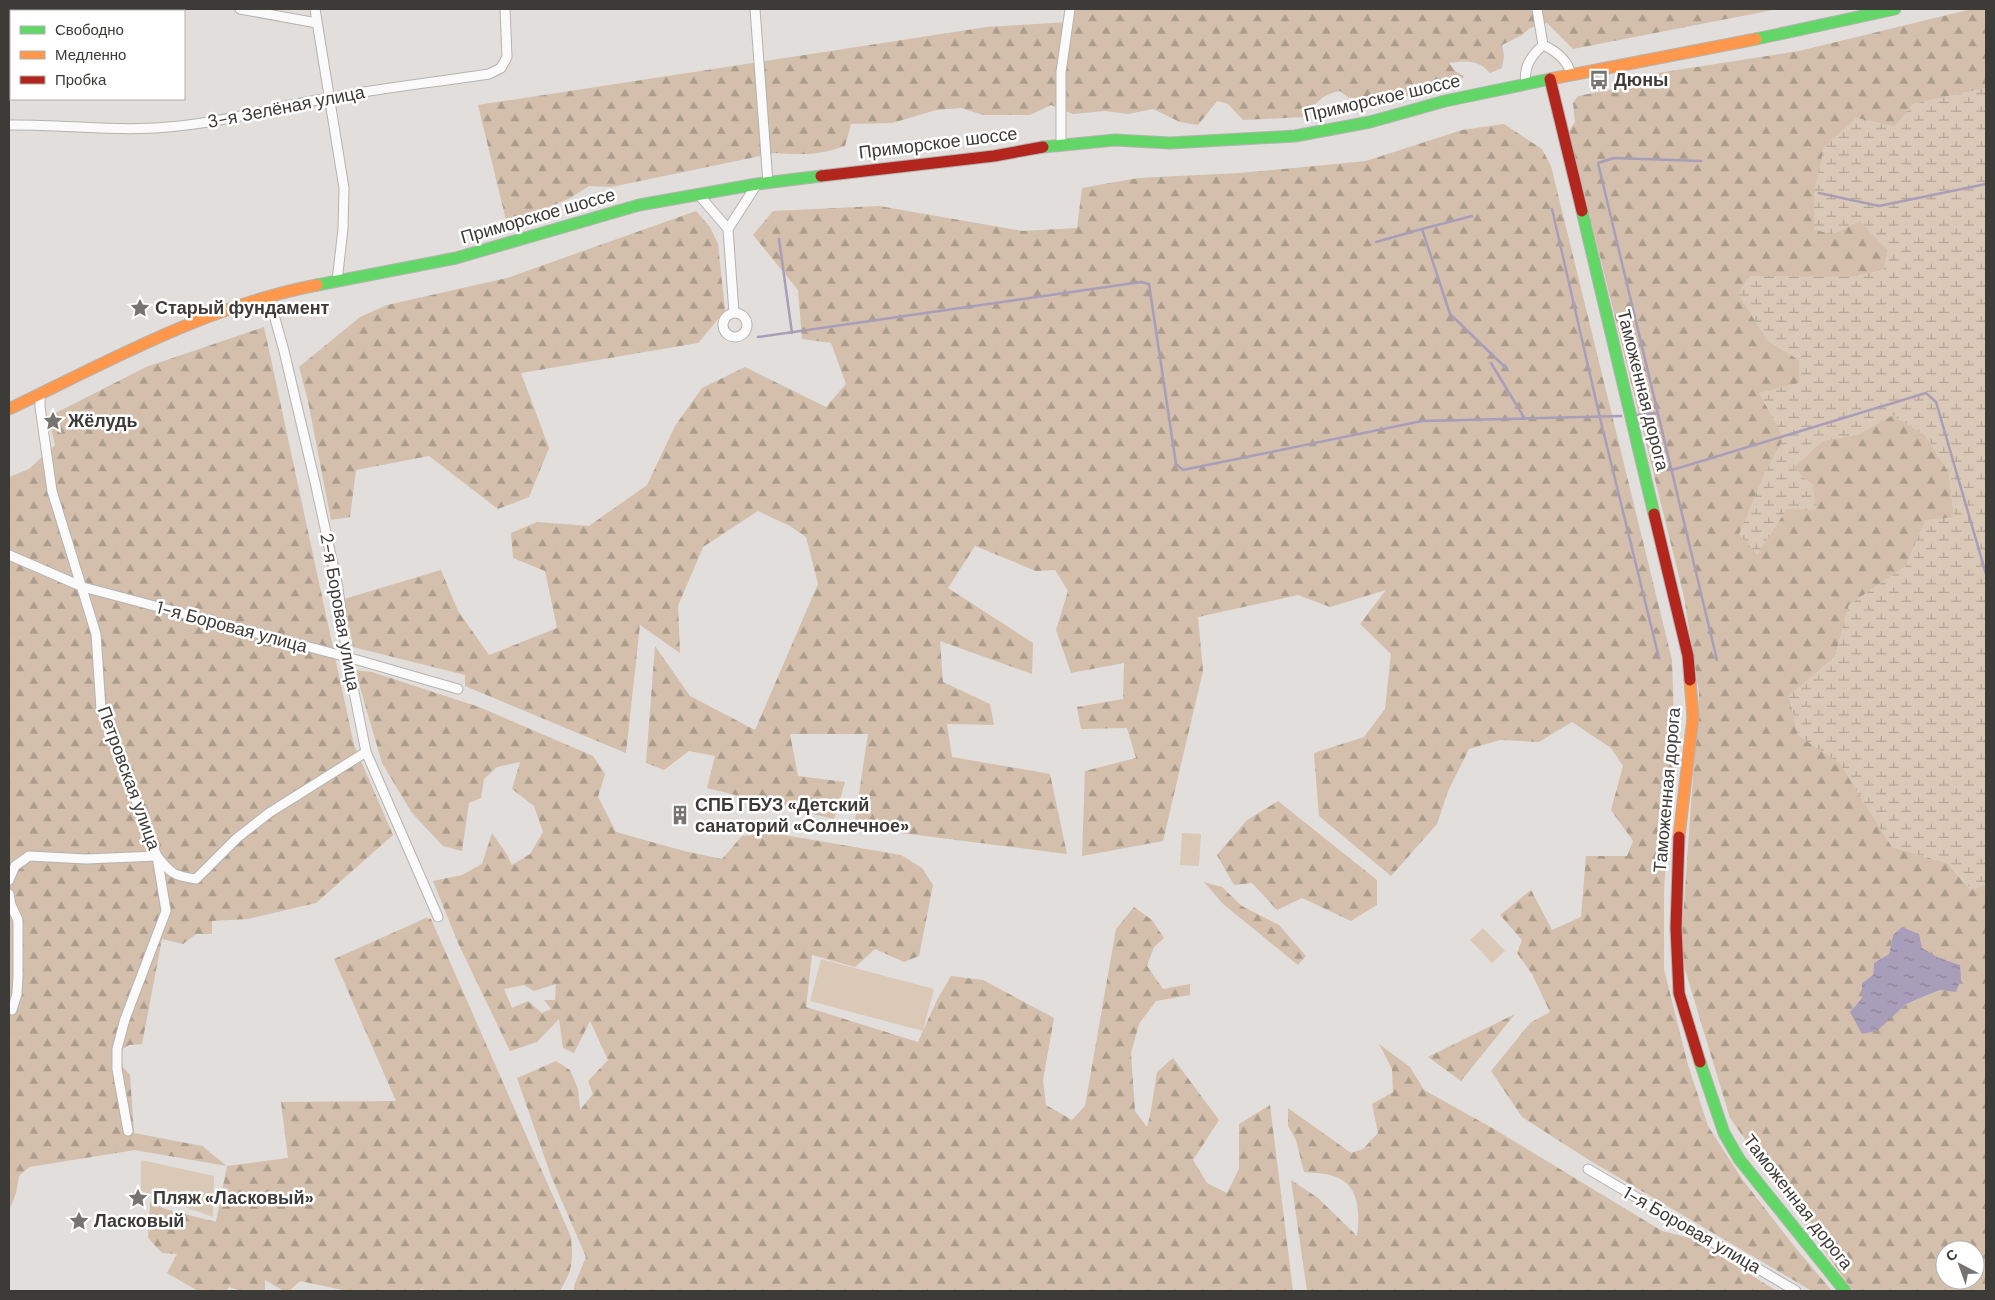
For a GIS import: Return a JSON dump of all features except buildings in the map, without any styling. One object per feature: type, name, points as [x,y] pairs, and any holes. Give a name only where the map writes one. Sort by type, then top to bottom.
[{"type":"main road","name":"Приморское шоссе","points":[[9,409],[40,392],[174,329],[220,311],[311,286],[456,258],[639,205],[762,184],[994,156],[1061,144],[1116,140],[1170,142],[1295,136],[1370,122],[1445,101],[1797,31],[1895,9]]},
{"type":"main road","name":"Таможенная дорога","points":[[1550,79],[1688,656],[1693,717],[1690,759],[1678,843],[1676,928],[1679,992],[1706,1083],[1724,1133],[1740,1159],[1845,1291]]},
{"type":"street","points":[[240,9],[317,22]]},
{"type":"street","points":[[315,9],[344,188],[343,229],[338,281]]},
{"type":"street","name":"3-я Зелёная улица","points":[[9,125],[47,124],[137,129],[168,127],[196,124],[329,98],[490,74],[501,68],[507,57],[505,9]]},
{"type":"street","points":[[728,229],[762,184],[755,9]]},
{"type":"street","points":[[1061,144],[1061,72],[1070,9]]},
{"type":"street","points":[[1526,84],[1525,76],[1529,61],[1542,45],[1537,9]]},
{"type":"street","points":[[1542,45],[1560,56],[1569,66],[1572,75]]},
{"type":"street","points":[[699,195],[728,229],[734,312]]},
{"type":"street","name":"2-я Боровая улица","points":[[269,297],[284,351],[338,588],[347,657],[366,752],[438,917]]},
{"type":"street","name":"Петровская улица","points":[[40,392],[40,407],[52,491],[96,634],[102,709],[157,856],[166,911],[125,1019],[117,1049],[117,1069],[128,1130]]},
{"type":"street","name":"1-я Боровая улица","points":[[9,555],[83,587],[347,657],[458,689]]},
{"type":"street","points":[[9,880],[15,866],[29,856],[86,858],[157,856],[168,870],[176,876],[196,879],[237,838],[269,813],[366,752]]},
{"type":"street","points":[[9,894],[11,905],[18,920],[17,994],[12,1010]]},
{"type":"street","name":"1-я Боровая улица","points":[[1588,1169],[1796,1291]]},
{"type":"green space","points":[[1070,9],[1778,9],[1573,49],[1547,23],[1530,28],[1522,35],[1502,45],[1504,56],[1502,68],[1490,73],[1476,63],[1449,63],[1455,71],[1464,76],[1457,85],[1372,104],[1348,97],[1340,91],[1333,92],[1323,97],[1305,117],[1243,120],[1228,104],[1217,101],[1198,125],[1180,122],[1153,109],[1128,114],[1105,111],[1073,114],[1051,105],[1030,115],[983,115],[961,108],[936,110],[892,123],[851,124],[845,146],[836,149],[811,154],[775,153],[611,187],[589,186],[570,198],[521,219],[506,220],[478,105],[987,27],[1068,22]]},
{"type":"green space","points":[[1972,9],[1986,9],[1986,88],[1913,104],[1895,127],[1856,118],[1832,234],[1860,221],[1888,250],[1884,270],[1852,277],[1767,340],[1799,360],[1799,383],[1760,394],[1784,438],[1764,475],[1757,554],[1787,508],[1813,485],[1793,468],[1822,441],[1859,434],[1893,415],[1926,436],[1949,473],[1954,518],[1925,521],[1906,566],[1849,605],[1835,657],[1789,696],[1798,735],[1840,763],[1892,847],[1947,863],[1971,890],[1986,884],[1986,1291],[1853,1291],[1730,1118],[1683,963],[1682,931],[1699,693],[1684,597],[1569,131],[1575,122],[1573,103],[1578,96],[1633,85],[1645,75],[1799,51]],"holes":[[[1893,935],[1937,957],[1960,965],[1940,990],[1905,1005],[1894,1015],[1850,1012],[1862,998],[1862,983],[1873,975],[1874,963],[1889,954]]]},
{"type":"green space","points":[[1986,88],[1986,884],[1972,890],[1947,863],[1892,847],[1840,764],[1798,735],[1789,695],[1835,657],[1849,605],[1906,566],[1925,520],[1954,517],[1949,473],[1926,436],[1893,415],[1859,434],[1822,441],[1793,468],[1813,485],[1816,510],[1787,509],[1757,554],[1739,534],[1764,475],[1784,438],[1759,393],[1799,383],[1799,360],[1767,340],[1738,294],[1749,276],[1852,277],[1884,270],[1888,250],[1860,221],[1832,234],[1814,230],[1814,192],[1824,147],[1856,118],[1894,127],[1913,104]]},
{"type":"green space","points":[[1504,124],[1542,149],[1551,166],[1672,660],[1675,750],[1664,889],[1664,969],[1688,1065],[1708,1126],[1742,1179],[1832,1291],[1812,1291],[1589,1160],[1522,1117],[1491,1071],[1530,1023],[1550,1012],[1532,974],[1517,953],[1522,940],[1500,915],[1531,890],[1552,930],[1581,917],[1586,856],[1627,856],[1633,841],[1611,810],[1623,766],[1611,748],[1572,722],[1539,742],[1500,740],[1469,749],[1448,791],[1437,824],[1391,876],[1319,816],[1314,753],[1364,737],[1385,709],[1391,654],[1360,624],[1386,590],[1330,607],[1298,595],[1198,617],[1203,671],[1163,841],[1082,856],[1085,771],[1136,758],[1127,728],[1081,729],[1077,707],[1123,699],[1124,663],[1071,673],[1056,630],[1068,591],[1055,570],[1036,571],[975,546],[948,588],[1033,643],[1032,674],[940,641],[943,682],[990,704],[994,725],[947,724],[952,757],[1050,774],[1067,854],[854,827],[868,734],[790,734],[798,776],[845,782],[834,819],[707,788],[715,756],[689,751],[664,770],[646,763],[655,646],[690,696],[755,730],[818,584],[806,537],[790,526],[758,511],[703,547],[678,606],[680,653],[640,625],[626,753],[465,686],[465,675],[353,647],[344,599],[441,570],[458,611],[489,655],[557,628],[545,571],[513,558],[511,533],[537,522],[589,526],[647,485],[675,426],[702,388],[745,367],[826,407],[846,384],[831,343],[802,339],[798,290],[753,235],[773,211],[879,206],[1023,231],[1077,228],[1082,188],[1138,178],[1240,173],[1366,161],[1462,130]]},
{"type":"green space","points":[[696,211],[710,227],[718,244],[725,311],[698,343],[521,373],[549,448],[529,497],[498,509],[429,456],[356,470],[350,517],[331,520],[308,401],[299,367],[360,317],[387,305],[507,278]]},
{"type":"green space","points":[[264,327],[354,745],[393,835],[316,903],[248,919],[212,921],[212,934],[196,934],[183,944],[162,939],[142,1044],[129,1045],[121,1050],[120,1064],[130,1075],[134,1133],[202,1146],[227,1166],[135,1150],[29,1167],[19,1176],[16,1193],[9,1211],[9,477],[29,469],[55,445],[48,417],[146,367]]},
{"type":"green space","points":[[355,670],[372,672],[479,707],[593,756],[605,774],[598,797],[616,832],[684,851],[722,859],[742,836],[772,833],[901,855],[922,868],[933,885],[919,956],[904,962],[875,949],[855,967],[812,955],[806,1007],[918,1042],[937,1000],[951,976],[983,980],[1054,1018],[1043,1080],[1046,1105],[1072,1120],[1085,1106],[1116,929],[1134,907],[1152,920],[1164,938],[1154,947],[1147,966],[1163,989],[1190,984],[1190,995],[1156,1001],[1139,1024],[1131,1053],[1135,1111],[1147,1127],[1157,1072],[1173,1058],[1219,1120],[1193,1160],[1207,1183],[1227,1193],[1239,1169],[1239,1124],[1270,1105],[1293,1291],[574,1291],[574,1286],[586,1257],[551,1176],[517,1078],[556,1061],[570,1070],[578,1089],[580,1110],[593,1094],[588,1081],[608,1060],[590,1021],[574,1053],[563,1048],[559,1019],[537,1042],[510,1051],[458,943],[433,881],[462,875],[482,864],[492,833],[512,865],[530,854],[543,832],[534,806],[512,789],[520,762],[497,767],[484,779],[481,798],[469,803],[462,851],[443,846],[412,813],[382,763]],"holes":[[[556,984],[555,1000],[544,1000],[551,1009],[542,1013],[528,1001],[512,1008],[504,989],[524,985],[534,991]]]},
{"type":"green space","points":[[1278,801],[1377,880],[1377,905],[1351,921],[1302,898],[1277,910],[1252,883],[1234,885],[1217,855],[1247,820]]},
{"type":"green space","points":[[1182,833],[1201,834],[1199,866],[1180,865]]},
{"type":"green space","points":[[1204,882],[1222,887],[1242,906],[1279,925],[1306,956],[1298,965],[1223,904]]},
{"type":"green space","points":[[426,918],[431,919],[571,1237],[572,1259],[570,1271],[560,1291],[427,1291],[422,1289],[417,1291],[348,1291],[300,1281],[289,1291],[284,1291],[265,1280],[265,1291],[241,1291],[229,1287],[226,1291],[198,1291],[167,1273],[177,1254],[162,1253],[148,1238],[150,1202],[165,1209],[216,1222],[227,1166],[288,1158],[281,1102],[396,1101],[334,959]]},
{"type":"green space","points":[[1483,928],[1505,951],[1492,963],[1470,940]]},
{"type":"green space","points":[[821,959],[934,989],[923,1031],[810,1001]]},
{"type":"green space","points":[[1515,1014],[1461,1081],[1428,1057]]},
{"type":"green space","points":[[1379,1044],[1410,1067],[1424,1090],[1494,1129],[1662,1231],[1690,1238],[1777,1291],[1307,1291],[1291,1180],[1318,1198],[1357,1236],[1358,1210],[1354,1194],[1344,1181],[1329,1175],[1304,1172],[1296,1140],[1288,1126],[1288,1108],[1351,1153],[1363,1149],[1378,1133],[1372,1104],[1393,1092],[1392,1069]]},
{"type":"green space","points":[[141,1160],[214,1176],[213,1217],[141,1191]]},
{"type":"water","points":[[1902,927],[1919,934],[1922,948],[1937,957],[1960,965],[1961,979],[1956,992],[1940,990],[1918,999],[1905,1005],[1877,1031],[1862,1034],[1850,1012],[1862,998],[1862,983],[1873,975],[1874,963],[1889,954],[1893,935]]},
{"type":"waterway","points":[[1701,161],[1614,158],[1598,163],[1717,660]]},
{"type":"waterway","points":[[1819,193],[1879,206],[1986,184]]},
{"type":"waterway","points":[[1552,209],[1600,418],[1659,658]]},
{"type":"waterway","points":[[1422,229],[1472,216]]},
{"type":"waterway","points":[[1376,242],[1422,229],[1450,314],[1507,369]]},
{"type":"waterway","points":[[779,239],[792,333]]},
{"type":"waterway","points":[[758,337],[1141,282],[1149,284],[1176,464],[1183,470],[1422,421],[1621,416]]},
{"type":"waterway","points":[[1491,363],[1525,419]]},
{"type":"waterway","points":[[1672,470],[1926,393],[1936,402],[1986,574]]},
{"type":"waterway","points":[[1636,415],[1658,413]]},
{"type":"traffic: fast","points":[[1756,39],[1895,9]]},
{"type":"traffic: fast","points":[[1043,147],[1115,140],[1170,143],[1295,136],[1370,122],[1445,101],[1550,79]]},
{"type":"traffic: fast","points":[[317,285],[456,258],[639,205],[757,184],[821,176]]},
{"type":"traffic: fast","points":[[1582,211],[1654,514]]},
{"type":"traffic: fast","points":[[1700,1062],[1724,1133],[1739,1159],[1845,1291]]},
{"type":"traffic: slow","points":[[1550,79],[1756,39]]},
{"type":"traffic: slow","points":[[9,409],[121,354],[198,321],[276,294],[317,285]]},
{"type":"traffic: slow","points":[[1679,837],[1693,717],[1690,680]]},
{"type":"traffic: jam","points":[[1550,79],[1582,211]]},
{"type":"traffic: jam","points":[[821,176],[994,156],[1043,147]]},
{"type":"traffic: jam","points":[[1654,514],[1688,656],[1690,680]]},
{"type":"traffic: jam","points":[[1679,837],[1676,928],[1679,993],[1700,1062]]},
{"type":"place","name":"Дюны","points":[[1599,80]]},
{"type":"place","name":"Старый фундамент","points":[[140,308]]},
{"type":"place","name":"Жёлудь","points":[[53,421]]},
{"type":"place","name":"СПБ ГБУЗ «Детский санаторий «Солнечное»","points":[[680,815]]},
{"type":"place","name":"Пляж «Ласковый»","points":[[138,1198]]},
{"type":"place","name":"Ласковый","points":[[79,1221]]}]
